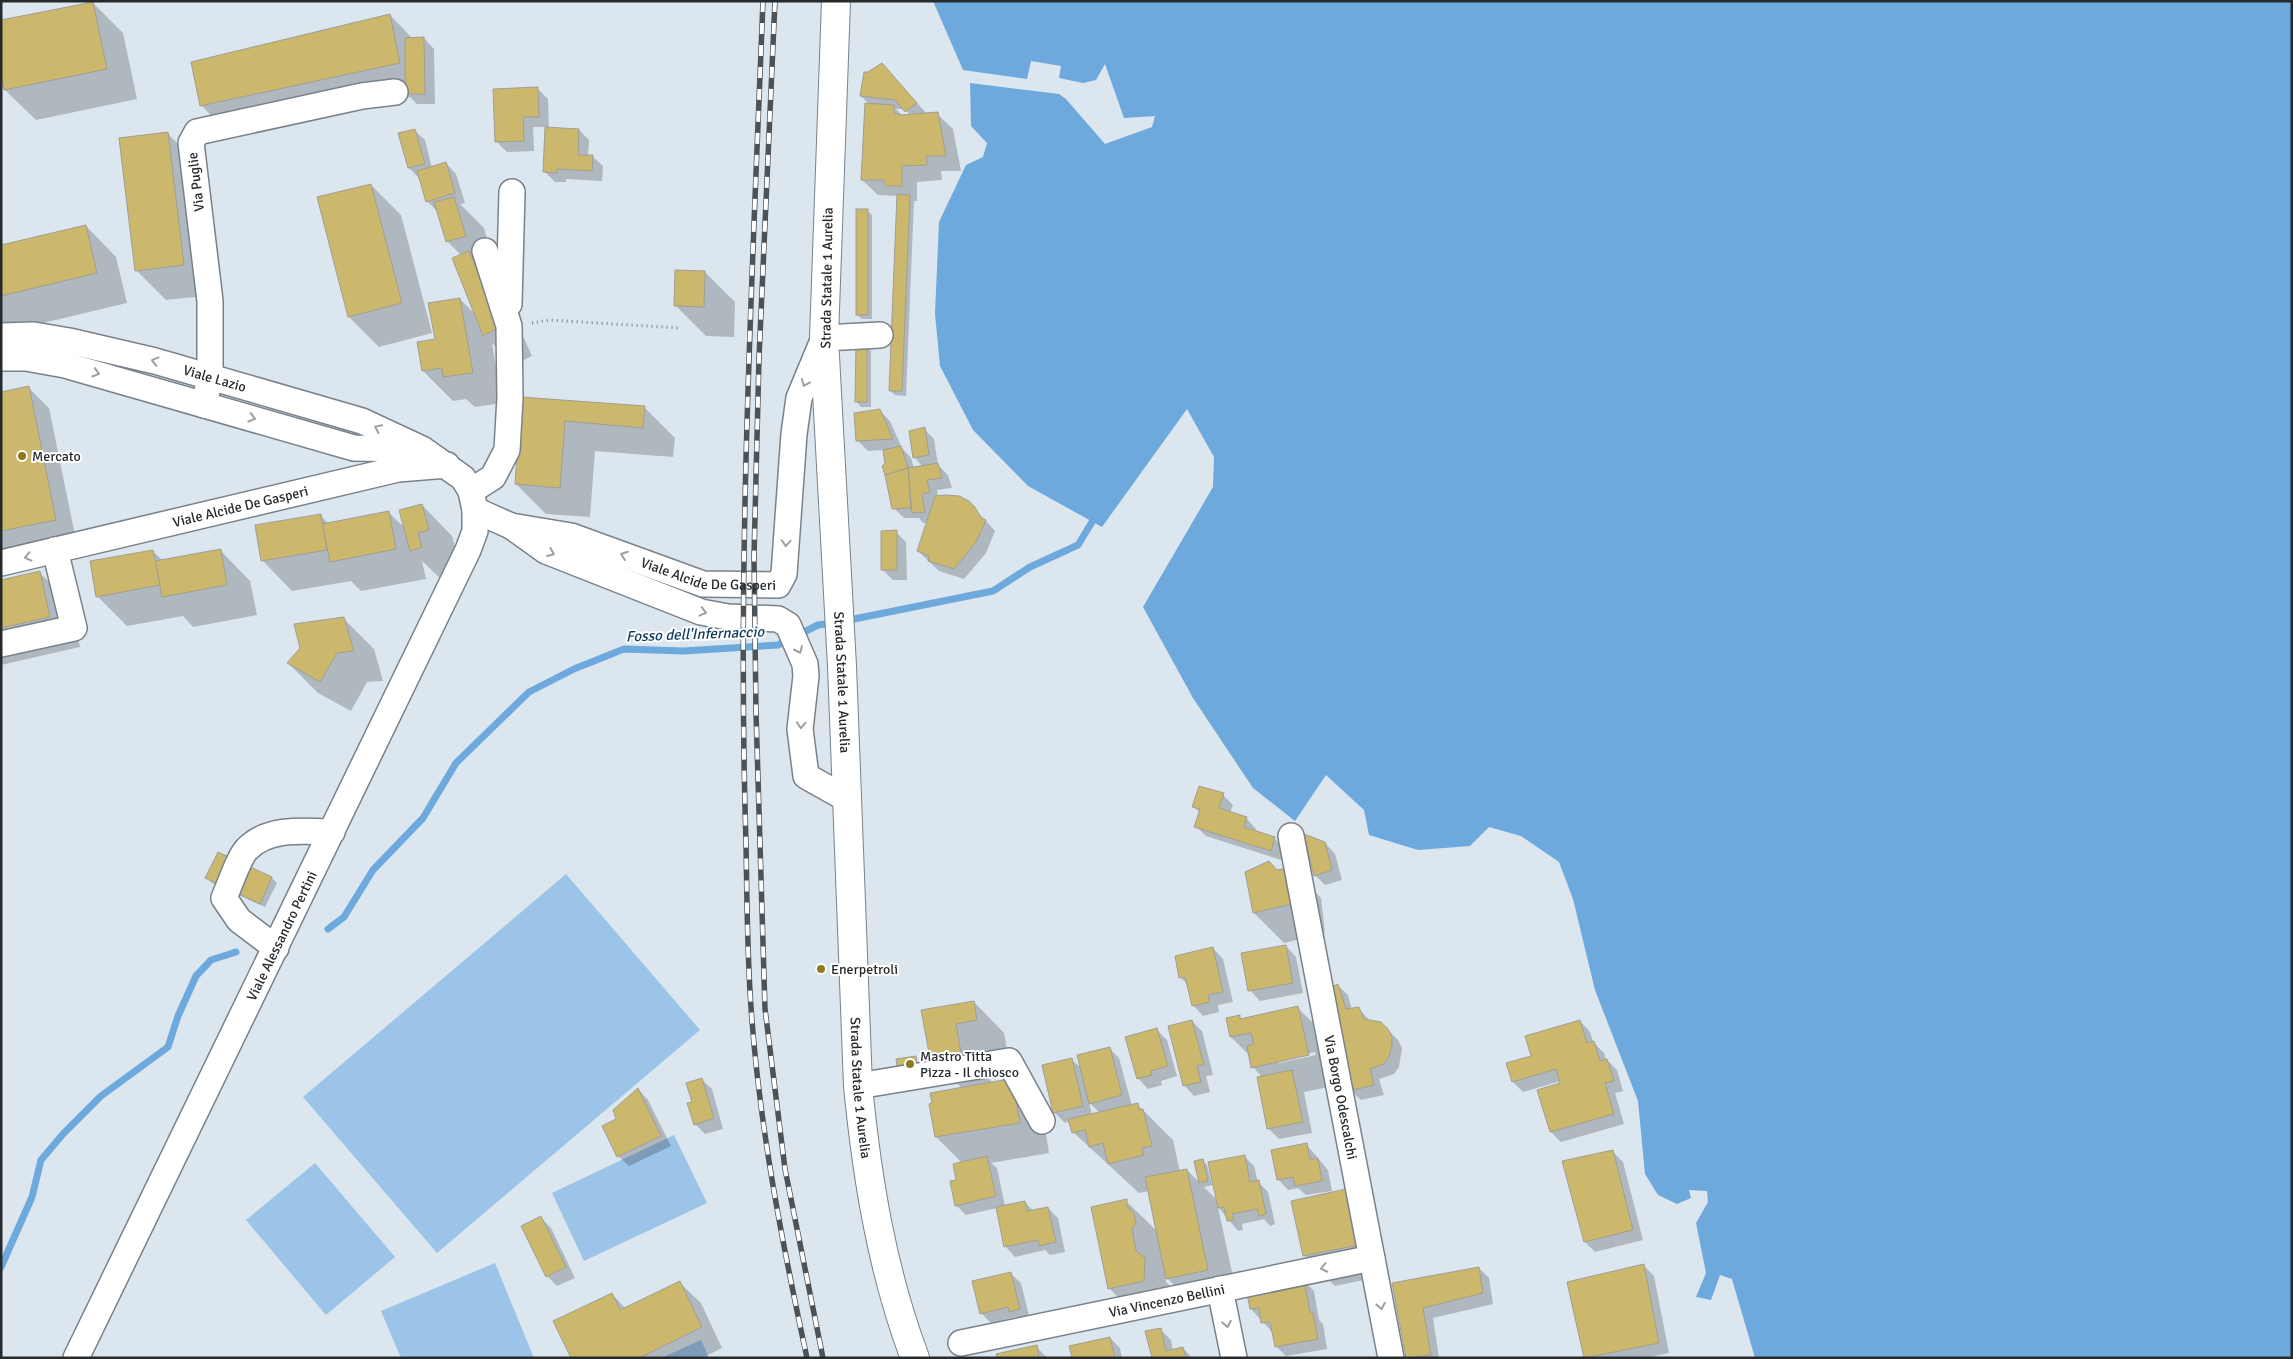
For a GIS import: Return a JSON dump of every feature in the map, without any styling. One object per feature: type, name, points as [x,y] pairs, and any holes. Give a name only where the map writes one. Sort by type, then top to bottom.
[{"type":"main road","name":"Strada Statale 1 Aurelia","points":[[836,1],[824,338],[842,666],[858,1086],[863,1144],[876,1219],[904,1329],[915,1358]]},
{"type":"street","name":"Via Puglie","points":[[204,404],[210,377],[210,301],[191,143],[197,132],[362,96],[395,92]]},
{"type":"street","points":[[473,500],[494,477],[507,450],[510,398],[509,326],[512,192]]},
{"type":"street","points":[[485,251],[509,326]]},
{"type":"street","name":"Viale Lazio","points":[[1,336],[34,334],[155,361],[362,421],[422,449],[447,465]]},
{"type":"street","points":[[824,338],[880,335]]},
{"type":"street","name":"Viale Alcide De Gasperi","points":[[511,526],[571,536],[703,584],[778,585],[784,574],[794,434],[799,398],[824,338]]},
{"type":"street","name":"Viale Lazio","points":[[1,358],[26,358],[66,365],[354,448],[422,449]]},
{"type":"street","name":"Viale Alcide De Gasperi","points":[[1,563],[398,469],[447,465],[463,478],[473,500],[546,551],[701,612],[728,617],[778,619],[788,625],[805,664],[806,676],[800,729],[806,776],[847,799]]},
{"type":"street","name":"Viale Alessandro Pertini","points":[[76,1358],[468,550],[475,531],[473,500]]},
{"type":"street","points":[[1,644],[74,628],[55,550]]},
{"type":"street","points":[[276,948],[238,920],[224,898],[246,850],[264,837],[300,830],[332,832]]},
{"type":"street","name":"Via Borgo Odescalchi","points":[[1291,836],[1391,1358]]},
{"type":"street","points":[[858,1086],[1009,1061],[1042,1121]]},
{"type":"street","name":"Via Vincenzo Bellini","points":[[961,1343],[1372,1258]]},
{"type":"street","points":[[1220,1289],[1234,1358]]},
{"type":"path","points":[[509,326],[549,320],[680,328]]},
{"type":"shaded area","points":[[933,1],[2292,1],[2292,1358],[1755,1358],[1732,1279],[1720,1275],[1711,1300],[1696,1297],[1706,1273],[1696,1223],[1708,1202],[1707,1191],[1689,1190],[1691,1198],[1677,1204],[1658,1195],[1645,1174],[1638,1101],[1595,990],[1573,899],[1559,862],[1521,836],[1489,827],[1470,846],[1418,850],[1369,835],[1364,810],[1326,775],[1295,821],[1253,788],[1193,698],[1143,607],[1213,487],[1214,457],[1187,409],[1102,527],[1028,486],[973,430],[940,366],[935,314],[939,222],[966,165],[983,157],[987,143],[971,126],[970,83],[1059,94],[1066,99],[1105,144],[1152,127],[1155,116],[1124,118],[1105,64],[1096,80],[1083,83],[1059,78],[1061,66],[1031,61],[1027,79],[963,70]]},
{"type":"shaded area","points":[[566,874],[700,1030],[437,1253],[303,1097]]},
{"type":"shaded area","points":[[674,1135],[707,1203],[584,1261],[552,1193]]},
{"type":"shaded area","points":[[315,1163],[395,1257],[326,1315],[246,1220]]},
{"type":"shaded area","points":[[495,1263],[534,1358],[401,1358],[381,1311]]},
{"type":"shaded area","points":[[701,1340],[709,1358],[661,1358]]},
{"type":"building","points":[[93,2],[107,69],[4,90],[1,76],[1,20]]},
{"type":"building","points":[[390,14],[400,63],[200,106],[191,62]]},
{"type":"building","points":[[424,37],[425,94],[405,94],[405,38]]},
{"type":"building","points":[[882,63],[917,103],[905,112],[895,100],[860,96],[864,72],[868,72]]},
{"type":"building","points":[[538,87],[539,117],[523,117],[524,141],[495,142],[493,89]]},
{"type":"building","points":[[865,103],[894,105],[894,113],[901,115],[938,112],[946,156],[926,156],[927,165],[902,166],[902,186],[886,186],[883,180],[861,180]]},
{"type":"building","points":[[545,127],[579,129],[578,155],[593,155],[592,171],[557,169],[557,173],[543,172]]},
{"type":"building","points":[[415,129],[425,164],[408,168],[398,133]]},
{"type":"building","points":[[168,132],[184,265],[135,271],[119,138]]},
{"type":"building","points":[[446,162],[455,193],[426,202],[417,171]]},
{"type":"building","points":[[371,184],[402,303],[348,317],[317,197]]},
{"type":"building","points":[[897,194],[910,195],[902,391],[889,391]]},
{"type":"building","points":[[454,197],[466,236],[446,242],[434,202]]},
{"type":"building","points":[[856,209],[868,209],[868,315],[856,315]]},
{"type":"building","points":[[86,225],[97,273],[1,296],[1,245]]},
{"type":"building","points":[[469,251],[502,326],[483,336],[452,258]]},
{"type":"building","points":[[675,270],[705,271],[704,307],[674,306]]},
{"type":"building","points":[[460,298],[473,373],[443,377],[442,368],[422,371],[417,342],[435,339],[428,303]]},
{"type":"building","points":[[856,345],[867,345],[867,402],[855,402]]},
{"type":"building","name":"Mercato","points":[[29,386],[56,520],[1,531],[1,392]]},
{"type":"building","points":[[521,397],[645,406],[643,428],[565,421],[560,488],[515,484]]},
{"type":"building","points":[[880,409],[893,439],[856,441],[854,413]]},
{"type":"building","points":[[925,427],[929,455],[913,458],[909,431]]},
{"type":"building","points":[[901,446],[908,468],[885,475],[882,466],[885,464],[883,450]]},
{"type":"building","points":[[938,463],[942,478],[927,480],[930,492],[922,494],[925,512],[912,513],[908,468]]},
{"type":"building","points":[[908,468],[911,508],[892,509],[885,475]]},
{"type":"building","points":[[935,496],[959,496],[969,501],[981,518],[986,520],[976,542],[954,569],[928,561],[929,556],[917,551]]},
{"type":"building","points":[[422,504],[429,530],[418,533],[422,547],[410,551],[399,510]]},
{"type":"building","points":[[389,511],[396,549],[330,562],[322,524]]},
{"type":"building","points":[[321,514],[327,550],[261,561],[255,525]]},
{"type":"building","points":[[897,530],[897,570],[881,570],[881,531]]},
{"type":"building","points":[[221,549],[227,585],[162,597],[155,561]]},
{"type":"building","points":[[153,550],[160,585],[96,597],[90,561]]},
{"type":"building","points":[[40,571],[50,617],[1,628],[1,580]]},
{"type":"building","points":[[344,617],[354,651],[337,653],[320,682],[287,663],[300,648],[294,624]]},
{"type":"building","points":[[1199,786],[1224,793],[1219,808],[1247,817],[1244,827],[1275,837],[1271,851],[1194,827],[1200,809],[1192,807]]},
{"type":"building","points":[[1304,834],[1325,842],[1332,870],[1314,876]]},
{"type":"building","points":[[218,852],[272,877],[260,904],[205,878]]},
{"type":"building","points":[[1269,861],[1277,870],[1291,867],[1296,903],[1253,913],[1245,872]]},
{"type":"building","points":[[1286,945],[1293,983],[1248,991],[1241,953]]},
{"type":"building","points":[[1213,947],[1223,992],[1208,995],[1210,1002],[1192,1006],[1185,977],[1179,978],[1175,956]]},
{"type":"building","points":[[1338,984],[1346,1009],[1359,1007],[1364,1019],[1381,1022],[1388,1029],[1392,1037],[1389,1057],[1384,1064],[1370,1069],[1374,1085],[1349,1091],[1329,988]]},
{"type":"building","points":[[974,1001],[977,1020],[956,1024],[961,1053],[930,1058],[921,1010]]},
{"type":"building","points":[[1298,1006],[1309,1055],[1251,1068],[1247,1046],[1254,1044],[1251,1033],[1230,1037],[1226,1018],[1240,1015],[1240,1019]]},
{"type":"building","points":[[1192,1020],[1204,1065],[1197,1066],[1201,1082],[1183,1086],[1168,1026]]},
{"type":"building","points":[[1580,1020],[1587,1043],[1594,1041],[1600,1061],[1607,1059],[1614,1081],[1605,1083],[1614,1114],[1550,1132],[1537,1090],[1560,1083],[1556,1069],[1512,1082],[1506,1063],[1531,1056],[1525,1036]]},
{"type":"building","points":[[1157,1028],[1168,1066],[1151,1071],[1152,1075],[1137,1079],[1125,1037]]},
{"type":"building","points":[[1110,1047],[1122,1095],[1089,1104],[1077,1055]]},
{"type":"building","points":[[916,1056],[918,1070],[898,1073],[896,1059]]},
{"type":"building","points":[[1072,1058],[1083,1106],[1053,1113],[1042,1065]]},
{"type":"building","points":[[1292,1070],[1303,1122],[1267,1129],[1257,1077]]},
{"type":"building","points":[[702,1078],[714,1118],[694,1125],[687,1103],[692,1102],[686,1083]]},
{"type":"building","points":[[1009,1079],[1010,1090],[1014,1091],[1020,1123],[935,1137],[929,1104],[932,1103],[930,1093]]},
{"type":"building","points":[[638,1088],[661,1136],[617,1157],[602,1126],[616,1119],[613,1110]]},
{"type":"building","points":[[1138,1103],[1139,1110],[1143,1109],[1152,1146],[1142,1148],[1144,1155],[1108,1164],[1103,1143],[1089,1147],[1085,1130],[1072,1133],[1068,1119]]},
{"type":"building","points":[[1307,1143],[1310,1160],[1318,1158],[1322,1181],[1295,1186],[1293,1177],[1277,1180],[1271,1150]]},
{"type":"building","points":[[1613,1150],[1633,1230],[1584,1242],[1562,1161]]},
{"type":"building","points":[[1245,1155],[1250,1182],[1259,1180],[1266,1214],[1259,1216],[1257,1209],[1232,1214],[1234,1220],[1227,1221],[1224,1207],[1218,1208],[1208,1162]]},
{"type":"building","points":[[987,1156],[996,1196],[955,1206],[950,1181],[956,1180],[953,1164]]},
{"type":"building","points":[[1203,1159],[1208,1181],[1199,1183],[1194,1161]]},
{"type":"building","points":[[1187,1169],[1208,1270],[1166,1279],[1145,1177]]},
{"type":"building","points":[[1346,1189],[1358,1245],[1303,1256],[1291,1201]]},
{"type":"building","points":[[1127,1199],[1127,1206],[1134,1214],[1136,1224],[1132,1228],[1136,1251],[1145,1258],[1144,1281],[1108,1289],[1091,1207]]},
{"type":"building","points":[[1025,1201],[1027,1211],[1048,1207],[1056,1242],[1039,1246],[1038,1240],[1004,1247],[996,1207]]},
{"type":"building","points":[[541,1216],[566,1267],[546,1277],[521,1226]]},
{"type":"building","points":[[1644,1264],[1659,1343],[1584,1358],[1567,1282]]},
{"type":"building","points":[[1479,1267],[1483,1293],[1423,1308],[1431,1355],[1406,1358],[1392,1283]]},
{"type":"building","points":[[1011,1272],[1020,1309],[1009,1312],[1008,1307],[980,1314],[972,1281]]},
{"type":"building","points":[[1304,1279],[1310,1312],[1313,1313],[1318,1339],[1275,1347],[1270,1322],[1261,1323],[1259,1308],[1250,1309],[1246,1289]]},
{"type":"building","points":[[680,1281],[702,1327],[639,1358],[571,1358],[553,1321],[612,1293],[620,1310]]},
{"type":"building","points":[[1161,1328],[1166,1351],[1183,1347],[1186,1358],[1152,1358],[1145,1331]]},
{"type":"building","points":[[1110,1337],[1115,1358],[1072,1358],[1069,1346]]},
{"type":"building","points":[[1037,1345],[1039,1358],[997,1358],[996,1354]]},
{"type":"waterway","name":"Fosso dell'Infernaccio","points":[[844,621],[993,591],[1030,567],[1078,545],[1092,522]]},
{"type":"waterway","name":"Fosso dell'Infernaccio","points":[[328,929],[344,917],[373,870],[423,818],[456,763],[529,692],[574,669],[624,649],[683,651],[778,645],[818,625],[833,623]]},
{"type":"waterway","name":"Fosso dell'Infernaccio","points":[[1,1267],[32,1197],[41,1160],[63,1134],[101,1096],[168,1047],[178,1016],[196,976],[211,960],[236,952]]},
{"type":"railway","points":[[763,1],[750,317],[743,632],[748,945],[755,1051],[766,1139],[780,1227],[807,1358]]},
{"type":"railway","points":[[775,1],[759,358],[754,557],[756,712],[765,1009],[785,1169],[823,1358]]},
{"type":"place","name":"Mercato","points":[[22,456]]},
{"type":"place","name":"Enerpetroli","points":[[821,969]]},
{"type":"place","name":"Mastro Titta Pizza - Il chiosco","points":[[910,1064]]}]
